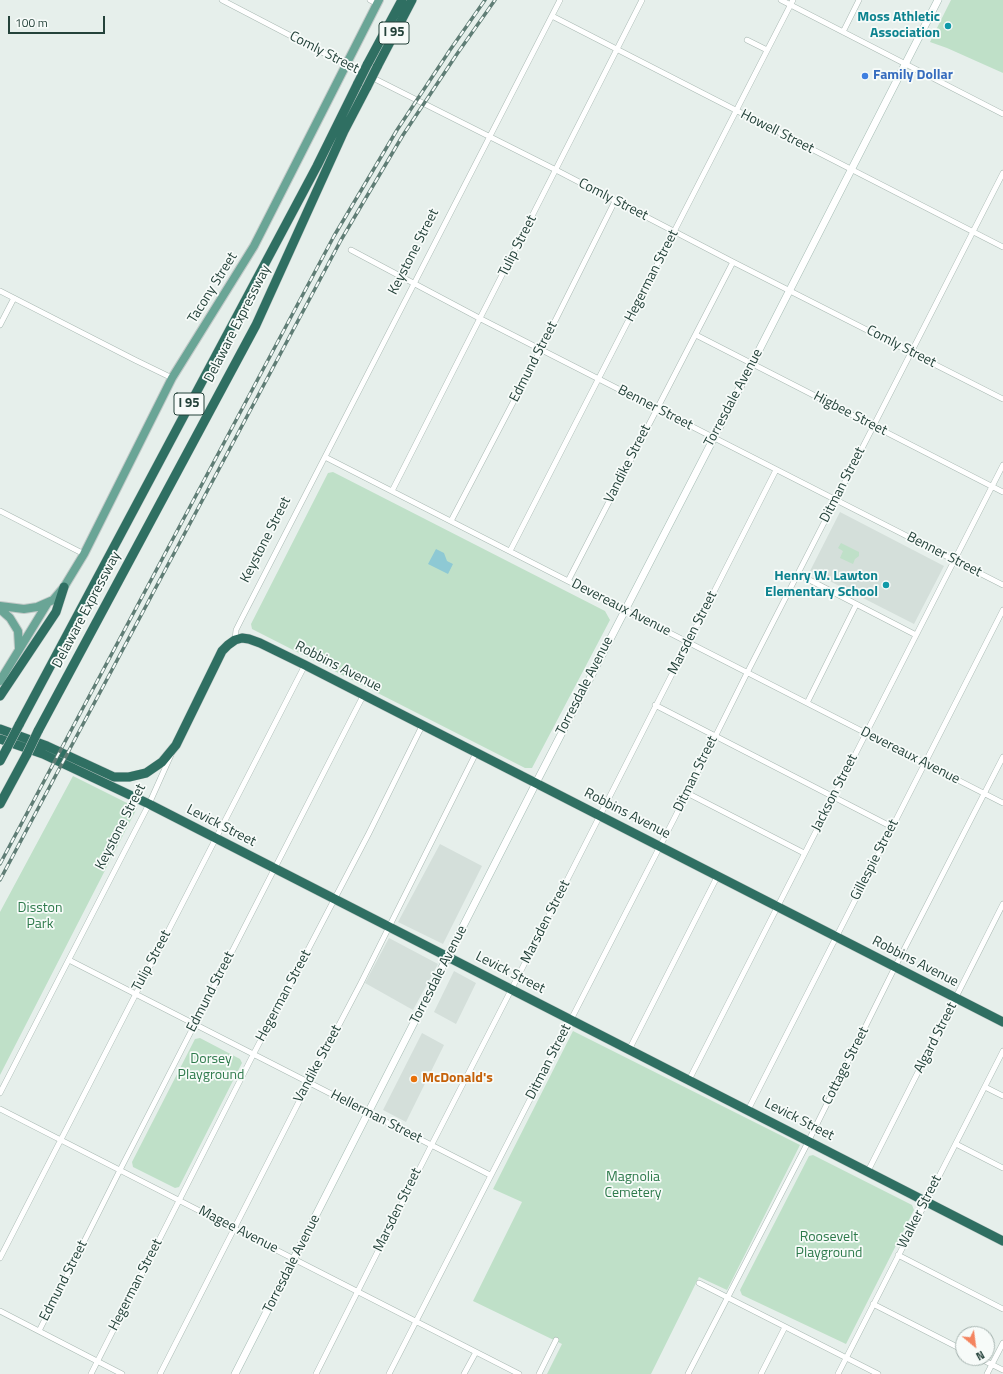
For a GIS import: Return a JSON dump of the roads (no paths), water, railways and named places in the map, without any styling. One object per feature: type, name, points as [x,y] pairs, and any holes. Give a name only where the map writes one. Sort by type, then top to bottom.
[{"type":"highway","name":"Delaware Expressway","points":[[0,761],[314,173],[367,64],[402,0]]},
{"type":"highway","name":"Delaware Expressway","points":[[0,804],[256,325],[344,131],[412,0]]},
{"type":"highway","points":[[0,696],[56,612],[64,587]]},
{"type":"highway","name":"Robbins Avenue","points":[[235,640],[242,638],[260,643],[305,665],[717,877],[777,906],[836,938],[1003,1022]]},
{"type":"highway","name":"Keystone Street","points":[[176,746],[222,651],[235,640]]},
{"type":"highway","name":"Levick Street","points":[[1,731],[47,746],[108,775],[122,778],[139,776],[154,769],[176,746]]},
{"type":"highway","name":"Levick Street","points":[[1,731],[43,754],[149,804],[276,868],[868,1171],[1003,1242]]},
{"type":"main road","name":"Tacony Street","points":[[0,681],[48,603],[64,587],[84,554],[172,378],[254,246],[378,2]]},
{"type":"main road","points":[[0,607],[24,609],[48,603]]},
{"type":"main road","points":[[0,607],[10,618],[18,631],[19,649]]},
{"type":"street","name":"Comly Street","points":[[222,0],[1003,399]]},
{"type":"street","points":[[370,0],[378,2]]},
{"type":"street","name":"Keystone Street","points":[[235,640],[236,630],[240,620],[560,0]]},
{"type":"street","name":"Tulip Street","points":[[392,491],[481,319],[642,0]]},
{"type":"street","points":[[781,0],[791,2],[843,32],[1003,114]]},
{"type":"street","points":[[843,32],[859,0]]},
{"type":"street","name":"Torresdale Avenue","points":[[235,1374],[536,783],[938,0]]},
{"type":"street","name":"Hegerman Street","points":[[510,551],[791,2]]},
{"type":"street","name":"Howell Street","points":[[552,16],[1003,247]]},
{"type":"street","points":[[746,40],[767,50]]},
{"type":"street","name":"Ditman Street","points":[[389,1374],[660,847],[747,673],[1003,174]]},
{"type":"street","name":"Edmund Street","points":[[451,521],[541,349],[615,202]]},
{"type":"street","name":"Benner Street","points":[[351,250],[414,282],[481,319],[1003,585]]},
{"type":"street","name":"Vandike Street","points":[[568,581],[733,262]]},
{"type":"street","points":[[0,291],[172,378]]},
{"type":"street","points":[[0,325],[14,298]]},
{"type":"street","name":"Higbee Street","points":[[696,336],[1003,492]]},
{"type":"street","name":"Devereaux Avenue","points":[[324,457],[1003,803]]},
{"type":"street","name":"Jackson Street","points":[[689,1080],[1003,465]]},
{"type":"street","name":"Marsden Street","points":[[316,1374],[431,1146],[512,990],[655,705],[776,470]]},
{"type":"street","points":[[0,511],[84,554]]},
{"type":"street","points":[[798,574],[916,635]]},
{"type":"street","points":[[807,703],[856,605]]},
{"type":"street","name":"Gillespie Street","points":[[748,1110],[1003,610]]},
{"type":"street","name":"Tulip Street","points":[[0,1258],[134,994],[216,839],[305,665]]},
{"type":"street","name":"Edmund Street","points":[[39,1331],[194,1024],[276,868],[363,696]]},
{"type":"street","points":[[655,705],[892,827]]},
{"type":"street","name":"Hegerman Street","points":[[91,1374],[422,726]]},
{"type":"street","name":"Keystone Street","points":[[0,1093],[149,804],[176,746]]},
{"type":"street","name":"Vandike Street","points":[[160,1374],[389,927],[476,753]]},
{"type":"street","name":"Cottage Street","points":[[688,1374],[1003,757]]},
{"type":"street","points":[[687,793],[804,853]]},
{"type":"street","points":[[629,1050],[717,877]]},
{"type":"street","name":"Algard Street","points":[[868,1171],[1003,904]]},
{"type":"street","name":"Hellerman Street","points":[[69,960],[490,1175]]},
{"type":"street","name":"Walker Street","points":[[838,1374],[1003,1051]]},
{"type":"street","points":[[985,1087],[1003,1096]]},
{"type":"street","name":"Magee Avenue","points":[[0,1109],[519,1374]]},
{"type":"street","points":[[956,1144],[1003,1168]]},
{"type":"street","points":[[898,1255],[1003,1309]]},
{"type":"street","points":[[699,1283],[878,1374]]},
{"type":"street","points":[[873,1304],[955,1346]]},
{"type":"street","points":[[0,1312],[122,1374]]},
{"type":"street","points":[[761,1374],[785,1327]]},
{"type":"street","points":[[539,1374],[556,1340]]},
{"type":"street","points":[[995,1359],[1003,1343]]},
{"type":"street","points":[[464,1374],[476,1352]]},
{"type":"water","points":[[436,549],[444,553],[447,561],[453,564],[448,574],[428,564]]},
{"type":"railway","points":[[0,864],[334,236],[397,130],[485,0]]},
{"type":"railway","points":[[0,880],[341,240],[403,135],[495,0]]},
{"type":"place","name":"Moss Athletic Association","points":[[948,26]]},
{"type":"place","name":"Family Dollar","points":[[865,76]]},
{"type":"place","name":"Henry W. Lawton Elementary School","points":[[886,585]]},
{"type":"place","name":"McDonald's","points":[[414,1079]]},
{"type":"park label","name":"Disston Park","points":[[40,918]]},
{"type":"park label","name":"Dorsey Playground","points":[[211,1068]]},
{"type":"park label","name":"Magnolia Cemetery","points":[[633,1186]]},
{"type":"park label","name":"Roosevelt Playground","points":[[829,1246]]}]
